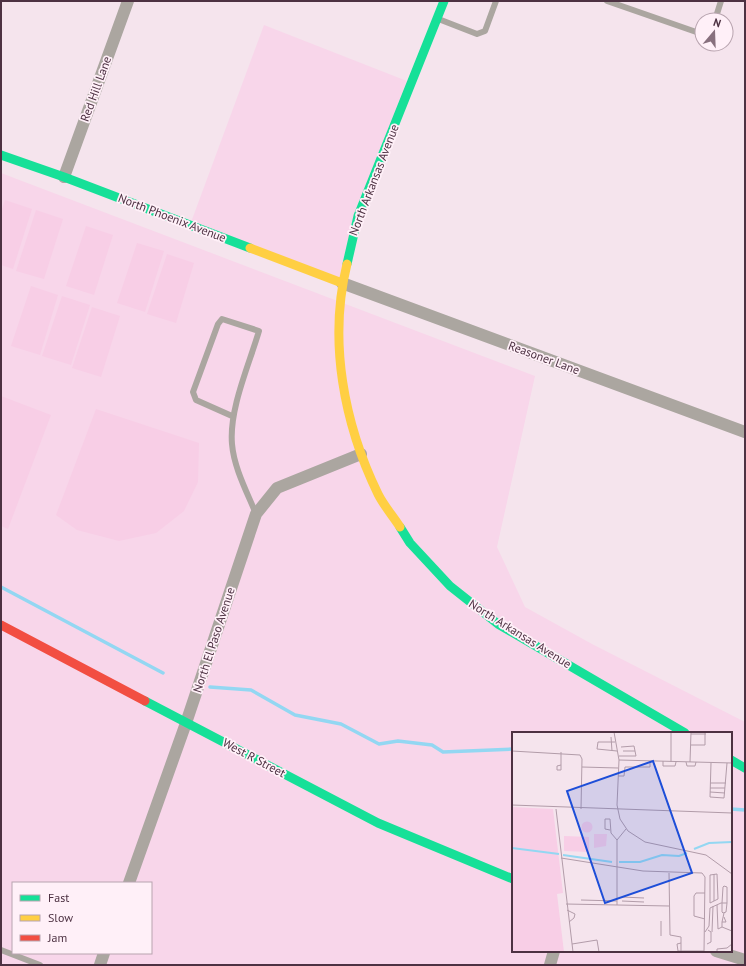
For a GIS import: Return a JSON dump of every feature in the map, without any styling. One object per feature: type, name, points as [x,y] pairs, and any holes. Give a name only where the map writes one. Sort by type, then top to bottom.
[{"type":"main road","name":"North Arkansas Avenue","points":[[444,1],[358,216],[350,244],[342,283],[338,329],[339,357],[348,414],[361,454],[379,495],[410,543],[448,586],[470,605],[498,624],[683,732]]},
{"type":"main road","name":"North Phoenix Avenue","points":[[1,155],[64,176],[342,283]]},
{"type":"main road","name":"West R Street","points":[[1,625],[378,823],[512,878]]},
{"type":"main road","points":[[732,761],[745,768]]},
{"type":"street","name":"Red Hill Lane","points":[[64,176],[128,1]]},
{"type":"street","name":"Reasoner Lane","points":[[342,283],[745,432]]},
{"type":"street","name":"North El Paso Avenue","points":[[129,882],[186,723],[256,514],[277,488],[361,454]]},
{"type":"street","points":[[550,965],[554,952]]},
{"type":"street","points":[[719,952],[745,960]]},
{"type":"street","points":[[100,965],[104,954]]},
{"type":"lane","points":[[437,19],[477,34],[482,34],[485,31],[496,1]]},
{"type":"lane","points":[[606,1],[694,31]]},
{"type":"lane","points":[[718,12],[721,1]]},
{"type":"lane","points":[[232,416],[196,400],[193,392],[218,324],[222,319],[260,331],[232,416],[232,444],[236,464],[256,514]]},
{"type":"lane","points":[[1,950],[40,965]]},
{"type":"shaded area","points":[[264,25],[412,83],[342,283],[190,225]]},
{"type":"shaded area","points":[[1,173],[535,376],[497,547],[525,607],[592,644],[745,722],[745,965],[1,965]]},
{"type":"shaded area","points":[[5,200],[32,209],[13,269],[1,265],[1,212]]},
{"type":"shaded area","points":[[36,210],[63,219],[44,279],[16,271]]},
{"type":"shaded area","points":[[86,226],[113,235],[94,295],[66,286]]},
{"type":"shaded area","points":[[137,243],[164,251],[145,312],[117,303]]},
{"type":"shaded area","points":[[167,254],[194,263],[176,323],[147,314]]},
{"type":"shaded area","points":[[31,286],[58,295],[40,355],[11,346]]},
{"type":"shaded area","points":[[62,296],[90,305],[71,365],[42,356]]},
{"type":"shaded area","points":[[92,307],[120,316],[101,377],[72,368]]},
{"type":"shaded area","points":[[1,396],[51,415],[8,529],[1,526]]},
{"type":"shaded area","points":[[96,409],[199,443],[198,482],[184,511],[156,533],[119,541],[77,530],[56,515]]},
{"type":"waterway","points":[[1,587],[163,673]]},
{"type":"waterway","points":[[210,687],[251,690],[295,715],[341,724],[379,744],[398,741],[432,745],[443,752],[512,749]]},
{"type":"waterway","points":[[732,809],[745,810]]},
{"type":"traffic: fast","points":[[347,264],[358,216],[444,1]]},
{"type":"traffic: fast","points":[[1,155],[64,177],[250,248]]},
{"type":"traffic: fast","points":[[400,527],[410,543],[450,586],[498,624],[683,732]]},
{"type":"traffic: fast","points":[[145,701],[378,823],[512,879]]},
{"type":"traffic: fast","points":[[732,761],[745,768]]},
{"type":"traffic: slow","points":[[250,248],[342,283]]},
{"type":"traffic: slow","points":[[347,264],[341,293],[339,352],[348,411],[366,467],[378,494],[400,527]]},
{"type":"traffic: jam","points":[[1,625],[145,701]]}]
